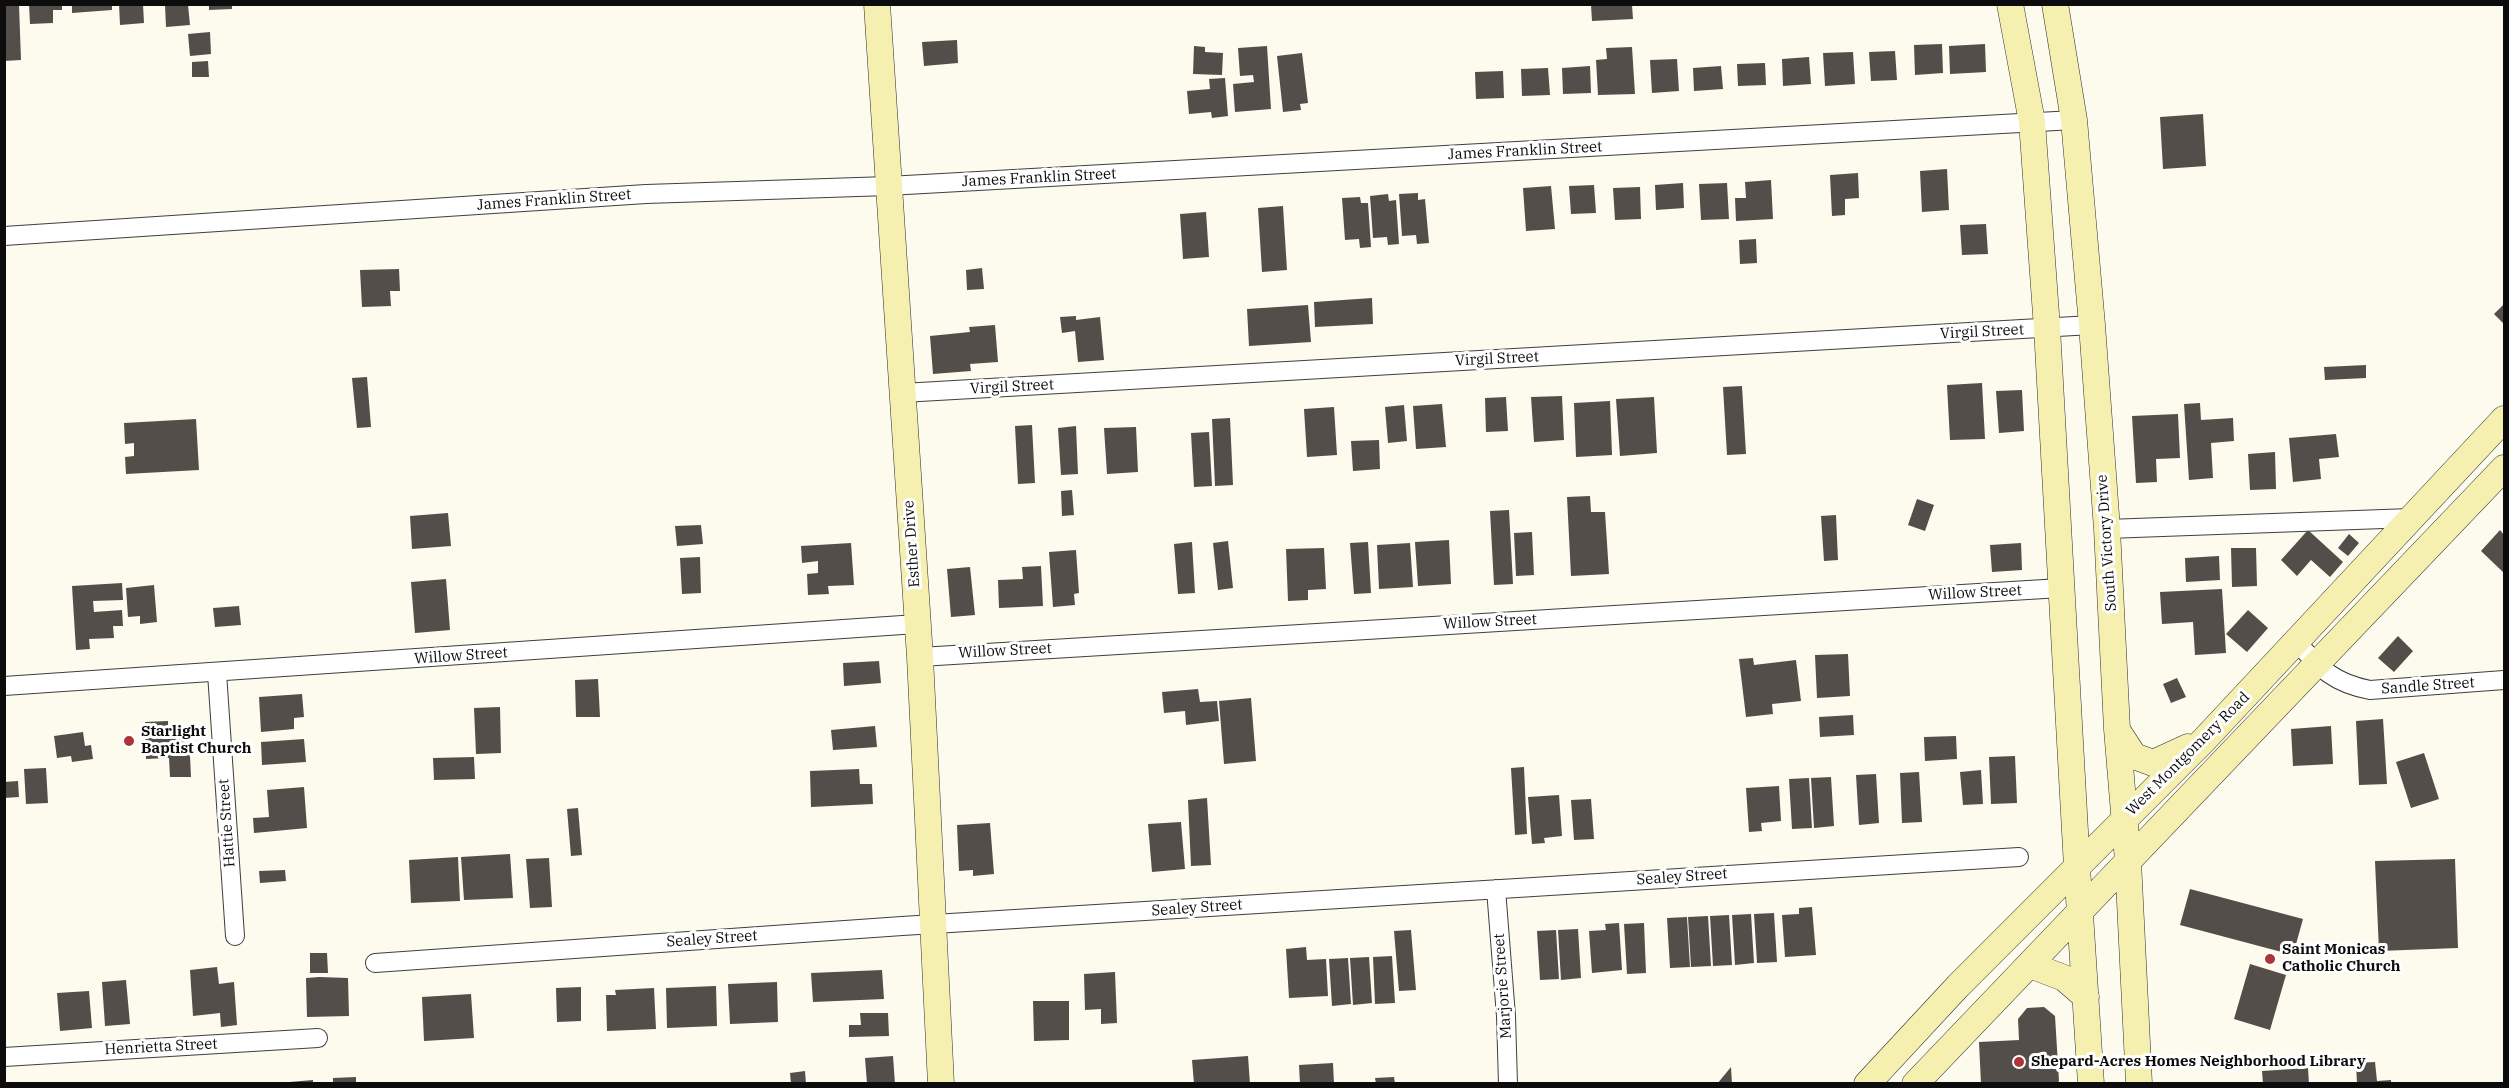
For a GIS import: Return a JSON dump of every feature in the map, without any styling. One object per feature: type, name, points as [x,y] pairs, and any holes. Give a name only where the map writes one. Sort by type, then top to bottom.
[{"type":"main road","name":"Esther Drive","points":[[877,4],[920,657],[941,1083]]},
{"type":"main road","points":[[2010,4],[2032,122],[2047,328],[2091,1083]]},
{"type":"main road","name":"South Victory Drive","points":[[2055,4],[2074,120],[2092,325],[2107,529],[2117,729],[2128,861],[2139,1083]]},
{"type":"main road","name":"West Montgomery Road","points":[[1867,1083],[2204,740],[2505,419]]},
{"type":"main road","name":"West Montgomery Road","points":[[1916,1083],[2505,468]]},
{"type":"main road","points":[[2117,729],[2134,756],[2153,763],[2204,740]]},
{"type":"main road","points":[[2030,966],[2064,978],[2085,997]]},
{"type":"main road","points":[[2125,1083],[2139,1083]]},
{"type":"street","name":"James Franklin Street","points":[[4,236],[646,194],[888,186],[2074,120]]},
{"type":"street","name":"Virgil Street","points":[[902,393],[2092,325]]},
{"type":"street","points":[[2107,529],[2412,518]]},
{"type":"street","name":"Willow Street","points":[[920,657],[2061,588]]},
{"type":"street","name":"Willow Street","points":[[4,686],[917,624]]},
{"type":"street","name":"Sandle Street","points":[[2297,642],[2326,674],[2348,686],[2370,690],[2505,680]]},
{"type":"street","name":"Hattie Street","points":[[217,673],[235,936]]},
{"type":"street","name":"Sealey Street","points":[[375,963],[934,924],[2019,857]]},
{"type":"street","name":"Marjorie Street","points":[[1496,889],[1506,1016],[1508,1083]]},
{"type":"street","name":"Henrietta Street","points":[[4,1057],[318,1038]]},
{"type":"building","points":[[29,4],[62,4],[62,10],[53,10],[53,23],[30,24]]},
{"type":"building","points":[[72,4],[112,4],[112,10],[72,13]]},
{"type":"building","points":[[119,4],[143,4],[144,23],[120,25]]},
{"type":"building","points":[[209,4],[232,4],[232,9],[209,10]]},
{"type":"building","points":[[19,5],[21,60],[4,61],[4,6]]},
{"type":"building","points":[[165,5],[188,5],[190,25],[166,27]]},
{"type":"building","points":[[1591,5],[1632,5],[1633,19],[1592,21]]},
{"type":"building","points":[[210,32],[211,54],[190,56],[188,34]]},
{"type":"building","points":[[957,40],[958,63],[924,66],[922,42]]},
{"type":"building","points":[[1942,44],[1943,73],[1915,75],[1914,45]]},
{"type":"building","points":[[1985,44],[1986,72],[1950,74],[1949,46]]},
{"type":"building","points":[[1194,46],[1205,47],[1205,52],[1223,53],[1222,75],[1193,74]]},
{"type":"building","points":[[1267,46],[1271,109],[1235,112],[1233,84],[1254,82],[1253,75],[1240,76],[1238,48]]},
{"type":"building","points":[[1632,47],[1635,94],[1598,95],[1596,60],[1607,59],[1606,48]]},
{"type":"building","points":[[1895,51],[1897,80],[1871,81],[1869,52]]},
{"type":"building","points":[[1853,52],[1855,84],[1825,86],[1823,53]]},
{"type":"building","points":[[1302,53],[1308,103],[1300,104],[1301,110],[1283,112],[1277,56]]},
{"type":"building","points":[[1809,57],[1811,84],[1783,86],[1782,59]]},
{"type":"building","points":[[1677,59],[1679,91],[1652,93],[1650,60]]},
{"type":"building","points":[[208,61],[209,77],[192,77],[192,62]]},
{"type":"building","points":[[1765,63],[1766,85],[1738,86],[1737,64]]},
{"type":"building","points":[[1590,66],[1591,93],[1563,94],[1562,68]]},
{"type":"building","points":[[1721,66],[1723,89],[1694,91],[1693,68]]},
{"type":"building","points":[[1548,68],[1550,95],[1522,96],[1521,69]]},
{"type":"building","points":[[1503,71],[1504,98],[1476,99],[1475,72]]},
{"type":"building","points":[[1225,78],[1228,116],[1212,118],[1211,112],[1189,114],[1187,91],[1210,89],[1209,79]]},
{"type":"building","points":[[2203,114],[2206,166],[2163,169],[2160,117]]},
{"type":"building","points":[[1947,169],[1949,210],[1922,212],[1920,171]]},
{"type":"building","points":[[1858,173],[1859,198],[1845,199],[1845,215],[1832,216],[1830,175]]},
{"type":"building","points":[[1771,180],[1773,219],[1736,221],[1735,198],[1746,198],[1745,182]]},
{"type":"building","points":[[1683,183],[1684,208],[1656,210],[1655,185]]},
{"type":"building","points":[[1727,183],[1729,219],[1701,220],[1699,184]]},
{"type":"building","points":[[1594,185],[1596,213],[1571,214],[1569,186]]},
{"type":"building","points":[[1551,186],[1555,229],[1526,231],[1523,188]]},
{"type":"building","points":[[1640,187],[1641,219],[1615,220],[1613,188]]},
{"type":"building","points":[[1418,193],[1418,200],[1425,199],[1429,243],[1417,244],[1416,235],[1402,236],[1399,194]]},
{"type":"building","points":[[1388,194],[1389,201],[1396,200],[1399,244],[1388,245],[1387,237],[1373,238],[1370,196]]},
{"type":"building","points":[[1360,197],[1361,203],[1368,203],[1371,247],[1360,248],[1359,239],[1345,240],[1342,198]]},
{"type":"building","points":[[1283,206],[1287,270],[1262,272],[1258,208]]},
{"type":"building","points":[[1206,212],[1209,257],[1183,259],[1180,214]]},
{"type":"building","points":[[1986,224],[1988,254],[1962,255],[1960,225]]},
{"type":"building","points":[[1756,239],[1757,263],[1740,264],[1739,240]]},
{"type":"building","points":[[982,268],[984,289],[967,290],[966,270]]},
{"type":"building","points":[[399,269],[400,291],[390,291],[391,306],[362,307],[360,270]]},
{"type":"building","points":[[1372,298],[1373,324],[1315,327],[1314,302]]},
{"type":"building","points":[[2504,304],[2504,324],[2494,314]]},
{"type":"building","points":[[1308,305],[1311,342],[1249,346],[1247,309]]},
{"type":"building","points":[[1076,316],[1076,320],[1100,317],[1104,360],[1078,362],[1075,331],[1062,333],[1060,317]]},
{"type":"building","points":[[995,325],[998,362],[970,364],[971,371],[933,374],[930,336],[970,332],[969,327]]},
{"type":"building","points":[[2366,365],[2366,378],[2325,380],[2324,367]]},
{"type":"building","points":[[367,377],[371,427],[357,428],[352,378]]},
{"type":"building","points":[[1982,383],[1985,439],[1950,440],[1947,385]]},
{"type":"building","points":[[1742,386],[1746,454],[1727,455],[1723,387]]},
{"type":"building","points":[[2022,390],[2024,431],[1999,433],[1996,391]]},
{"type":"building","points":[[1562,396],[1564,440],[1534,442],[1531,397]]},
{"type":"building","points":[[1506,397],[1508,431],[1486,432],[1485,398]]},
{"type":"building","points":[[1654,397],[1657,453],[1620,456],[1616,399]]},
{"type":"building","points":[[1610,401],[1612,455],[1576,457],[1574,403]]},
{"type":"building","points":[[2200,403],[2201,420],[2233,418],[2234,441],[2211,443],[2213,478],[2189,480],[2184,404]]},
{"type":"building","points":[[1442,404],[1446,447],[1416,449],[1413,406]]},
{"type":"building","points":[[1404,405],[1407,441],[1388,443],[1385,407]]},
{"type":"building","points":[[1334,407],[1337,455],[1307,457],[1304,409]]},
{"type":"building","points":[[2178,414],[2180,458],[2156,459],[2157,482],[2136,483],[2132,416]]},
{"type":"building","points":[[1230,418],[1233,485],[1215,486],[1212,419]]},
{"type":"building","points":[[196,419],[199,470],[126,474],[125,457],[134,456],[134,443],[125,444],[124,423]]},
{"type":"building","points":[[1032,425],[1035,483],[1018,484],[1015,426]]},
{"type":"building","points":[[1076,426],[1078,474],[1061,475],[1058,428]]},
{"type":"building","points":[[1136,427],[1138,472],[1107,474],[1104,428]]},
{"type":"building","points":[[1209,432],[1212,486],[1194,487],[1191,433]]},
{"type":"building","points":[[2336,434],[2339,457],[2319,459],[2321,479],[2293,482],[2289,438]]},
{"type":"building","points":[[1379,440],[1380,469],[1353,471],[1351,441]]},
{"type":"building","points":[[2275,452],[2276,489],[2250,490],[2248,454]]},
{"type":"building","points":[[1072,490],[1074,515],[1062,516],[1061,491]]},
{"type":"building","points":[[1590,496],[1591,512],[1605,512],[1609,574],[1571,576],[1567,497]]},
{"type":"building","points":[[1917,499],[1934,505],[1925,531],[1908,525]]},
{"type":"building","points":[[1509,510],[1513,584],[1494,585],[1490,511]]},
{"type":"building","points":[[448,513],[451,546],[412,549],[410,516]]},
{"type":"building","points":[[1836,515],[1838,560],[1824,561],[1821,516]]},
{"type":"building","points":[[701,525],[703,544],[677,546],[675,526]]},
{"type":"building","points":[[2308,530],[2343,562],[2330,577],[2311,560],[2297,576],[2281,560]]},
{"type":"building","points":[[2500,530],[2504,535],[2504,573],[2481,551]]},
{"type":"building","points":[[1532,532],[1534,575],[1516,576],[1514,533]]},
{"type":"building","points":[[2349,534],[2359,543],[2348,556],[2338,548]]},
{"type":"building","points":[[1449,540],[1451,584],[1418,586],[1415,542]]},
{"type":"building","points":[[1228,541],[1233,588],[1218,590],[1213,543]]},
{"type":"building","points":[[1192,542],[1195,593],[1178,594],[1174,544]]},
{"type":"building","points":[[1368,542],[1371,593],[1354,594],[1350,543]]},
{"type":"building","points":[[851,543],[854,585],[828,586],[829,594],[808,595],[807,574],[818,573],[818,561],[802,563],[801,546]]},
{"type":"building","points":[[1410,543],[1413,587],[1379,589],[1377,545]]},
{"type":"building","points":[[2021,543],[2022,570],[1992,572],[1990,545]]},
{"type":"building","points":[[1324,548],[1326,589],[1308,590],[1308,600],[1288,601],[1286,549]]},
{"type":"building","points":[[2231,548],[2256,548],[2257,586],[2232,587]]},
{"type":"building","points":[[1076,550],[1079,593],[1074,594],[1075,605],[1053,607],[1049,552]]},
{"type":"building","points":[[2219,556],[2220,580],[2186,582],[2185,558]]},
{"type":"building","points":[[700,557],[701,593],[682,594],[680,558]]},
{"type":"building","points":[[1041,566],[1043,606],[999,608],[998,580],[1023,579],[1022,567]]},
{"type":"building","points":[[970,567],[975,615],[951,617],[947,569]]},
{"type":"building","points":[[446,579],[450,630],[415,633],[411,582]]},
{"type":"building","points":[[122,583],[123,600],[93,601],[94,612],[122,610],[123,626],[113,626],[114,638],[89,639],[90,649],[76,650],[72,586]]},
{"type":"building","points":[[154,585],[157,622],[140,624],[140,616],[128,617],[126,588]]},
{"type":"building","points":[[2222,589],[2226,653],[2195,655],[2193,622],[2162,624],[2160,592]]},
{"type":"building","points":[[239,606],[241,625],[215,627],[213,608]]},
{"type":"building","points":[[2248,610],[2268,628],[2247,652],[2226,634]]},
{"type":"building","points":[[2398,636],[2413,651],[2394,672],[2378,658]]},
{"type":"building","points":[[1848,654],[1850,696],[1817,698],[1815,655]]},
{"type":"building","points":[[1753,658],[1754,665],[1796,660],[1801,701],[1772,704],[1773,714],[1746,717],[1739,659]]},
{"type":"building","points":[[879,661],[881,683],[844,686],[843,663]]},
{"type":"building","points":[[2177,678],[2186,697],[2171,703],[2163,684]]},
{"type":"building","points":[[598,679],[600,717],[576,717],[575,680]]},
{"type":"building","points":[[1198,689],[1200,702],[1217,701],[1219,721],[1186,725],[1185,711],[1164,713],[1162,692]]},
{"type":"building","points":[[302,694],[304,717],[294,718],[294,729],[261,732],[259,697]]},
{"type":"building","points":[[1251,698],[1256,761],[1224,764],[1219,701]]},
{"type":"building","points":[[500,707],[501,753],[476,754],[474,708]]},
{"type":"building","points":[[1853,715],[1854,735],[1820,737],[1819,717]]},
{"type":"building","points":[[2383,719],[2387,784],[2359,785],[2356,721]]},
{"type":"building","points":[[168,721],[168,736],[189,735],[191,777],[170,777],[169,758],[146,759],[145,722]]},
{"type":"building","points":[[875,726],[877,747],[833,750],[831,730]]},
{"type":"building","points":[[2331,726],[2333,764],[2293,766],[2291,729]]},
{"type":"building","points":[[83,732],[85,746],[91,745],[93,759],[72,762],[71,756],[57,758],[54,736]]},
{"type":"building","points":[[1956,736],[1957,759],[1925,761],[1924,737]]},
{"type":"building","points":[[304,739],[306,762],[262,765],[261,742]]},
{"type":"building","points":[[2424,753],[2439,799],[2411,808],[2396,762]]},
{"type":"building","points":[[2015,756],[2017,803],[1991,804],[1989,757]]},
{"type":"building","points":[[474,757],[475,779],[434,780],[433,758]]},
{"type":"building","points":[[1524,767],[1527,834],[1515,835],[1511,768]]},
{"type":"building","points":[[46,768],[48,803],[26,804],[24,769]]},
{"type":"building","points":[[859,769],[860,784],[872,784],[873,804],[811,807],[810,771]]},
{"type":"building","points":[[1981,770],[1983,804],[1963,805],[1960,772]]},
{"type":"building","points":[[1919,772],[1922,822],[1902,823],[1900,773]]},
{"type":"building","points":[[1876,774],[1879,823],[1859,825],[1856,775]]},
{"type":"building","points":[[1831,777],[1834,826],[1814,828],[1811,778]]},
{"type":"building","points":[[1809,778],[1812,828],[1792,829],[1789,779]]},
{"type":"building","points":[[18,781],[19,797],[4,798],[4,782]]},
{"type":"building","points":[[1779,786],[1781,821],[1761,823],[1762,831],[1749,832],[1746,788]]},
{"type":"building","points":[[304,787],[307,828],[254,833],[253,818],[269,817],[267,790]]},
{"type":"building","points":[[1559,795],[1562,836],[1544,838],[1545,843],[1532,844],[1528,797]]},
{"type":"building","points":[[1207,798],[1211,865],[1191,866],[1188,800]]},
{"type":"building","points":[[1591,799],[1594,839],[1574,840],[1571,800]]},
{"type":"building","points":[[578,808],[582,855],[571,856],[567,809]]},
{"type":"building","points":[[1181,822],[1185,869],[1152,872],[1148,824]]},
{"type":"building","points":[[990,823],[994,874],[973,876],[973,870],[959,871],[957,825]]},
{"type":"building","points":[[510,854],[513,898],[464,900],[461,857]]},
{"type":"building","points":[[458,857],[460,901],[411,903],[409,860]]},
{"type":"building","points":[[549,858],[552,907],[530,908],[526,859]]},
{"type":"building","points":[[2455,859],[2458,948],[2379,951],[2375,861]]},
{"type":"building","points":[[285,870],[286,881],[260,883],[259,871]]},
{"type":"building","points":[[2190,889],[2303,919],[2293,955],[2180,925]]},
{"type":"building","points":[[1812,907],[1816,955],[1785,957],[1782,915],[1799,914],[1799,908]]},
{"type":"building","points":[[1774,913],[1777,962],[1757,963],[1754,914]]},
{"type":"building","points":[[1751,914],[1754,963],[1735,965],[1732,915]]},
{"type":"building","points":[[1729,915],[1732,965],[1713,966],[1710,916]]},
{"type":"building","points":[[1708,916],[1711,966],[1691,967],[1688,917]]},
{"type":"building","points":[[1687,917],[1690,967],[1670,968],[1667,918]]},
{"type":"building","points":[[1619,923],[1622,970],[1592,973],[1589,931],[1606,930],[1605,924]]},
{"type":"building","points":[[1644,923],[1646,973],[1627,974],[1624,924]]},
{"type":"building","points":[[1578,929],[1581,978],[1561,980],[1558,930]]},
{"type":"building","points":[[1411,930],[1416,990],[1399,991],[1394,931]]},
{"type":"building","points":[[1556,930],[1559,979],[1540,980],[1537,931]]},
{"type":"building","points":[[1306,947],[1307,960],[1326,959],[1328,996],[1289,998],[1286,949]]},
{"type":"building","points":[[310,953],[327,953],[328,973],[310,973]]},
{"type":"building","points":[[1392,956],[1395,1003],[1375,1004],[1373,957]]},
{"type":"building","points":[[1369,957],[1372,1003],[1353,1005],[1350,958]]},
{"type":"building","points":[[1348,958],[1351,1004],[1332,1006],[1329,959]]},
{"type":"building","points":[[2250,964],[2286,975],[2270,1030],[2234,1019]]},
{"type":"building","points":[[217,967],[219,984],[234,982],[237,1025],[221,1027],[220,1013],[193,1016],[190,970]]},
{"type":"building","points":[[882,970],[884,999],[813,1002],[811,973]]},
{"type":"building","points":[[1115,972],[1117,1023],[1101,1024],[1101,1009],[1085,1010],[1084,974]]},
{"type":"building","points":[[306,978],[348,978],[349,1016],[307,1017]]},
{"type":"building","points":[[126,980],[130,1024],[105,1026],[102,982]]},
{"type":"building","points":[[777,982],[778,1022],[730,1024],[728,984]]},
{"type":"building","points":[[716,986],[717,1026],[667,1028],[666,988]]},
{"type":"building","points":[[581,987],[581,1021],[557,1022],[556,988]]},
{"type":"building","points":[[654,988],[656,1029],[607,1031],[606,995],[616,995],[615,990]]},
{"type":"building","points":[[89,991],[92,1028],[60,1031],[57,993]]},
{"type":"building","points":[[471,994],[474,1038],[424,1041],[422,997]]},
{"type":"building","points":[[1033,1001],[1069,1001],[1069,1040],[1034,1041]]},
{"type":"building","name":"Shepard-Acres Homes Neighborhood Library","points":[[2044,1007],[2055,1016],[2059,1081],[2057,1084],[1981,1084],[1979,1042],[2019,1040],[2018,1019],[2027,1008]]},
{"type":"building","points":[[860,1013],[888,1013],[889,1036],[849,1037],[849,1025],[861,1025]]},
{"type":"building","points":[[893,1056],[895,1084],[867,1084],[865,1058]]},
{"type":"building","points":[[1248,1056],[1250,1084],[1194,1084],[1192,1060]]},
{"type":"building","points":[[2375,1062],[2377,1081],[2391,1080],[2391,1084],[2357,1084],[2356,1063]]},
{"type":"building","points":[[1333,1063],[1334,1084],[1300,1084],[1299,1065]]},
{"type":"building","points":[[1731,1067],[1732,1084],[1717,1084]]},
{"type":"building","points":[[2308,1068],[2309,1084],[2263,1084],[2262,1071]]},
{"type":"building","points":[[805,1071],[806,1084],[791,1084],[790,1073]]},
{"type":"building","points":[[356,1077],[356,1084],[333,1084],[333,1078]]},
{"type":"building","points":[[1394,1077],[1395,1084],[1376,1084],[1375,1078]]},
{"type":"building","points":[[313,1080],[313,1084],[289,1084],[289,1082]]},
{"type":"place","name":"Starlight Baptist Church","points":[[129,741]]},
{"type":"place","name":"Saint Monicas Catholic Church","points":[[2270,959]]},
{"type":"place","name":"Shepard-Acres Homes Neighborhood Library","points":[[2019,1062]]}]
